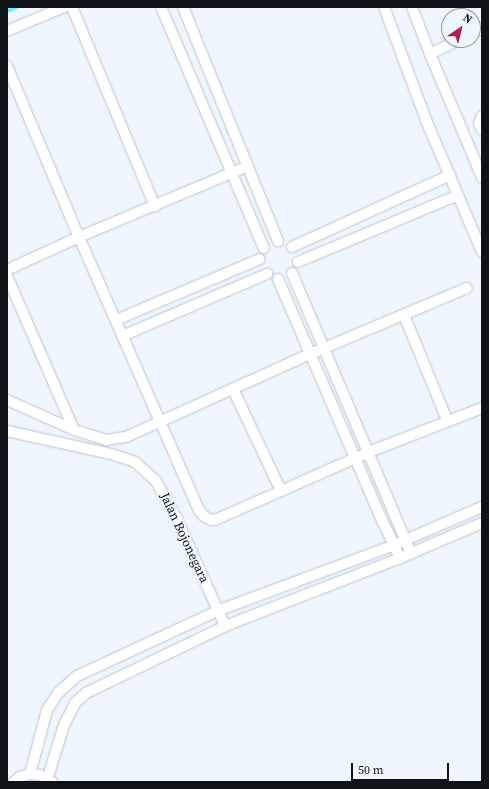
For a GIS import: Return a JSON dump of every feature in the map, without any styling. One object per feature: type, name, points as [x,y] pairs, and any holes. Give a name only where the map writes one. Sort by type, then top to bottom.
[{"type":"street","points":[[7,31],[64,7]]},
{"type":"street","points":[[72,7],[155,206]]},
{"type":"street","points":[[161,7],[264,248]]},
{"type":"street","points":[[182,7],[278,241]]},
{"type":"street","points":[[384,7],[426,120],[482,252]]},
{"type":"street","points":[[412,7],[430,54],[482,177]]},
{"type":"street","points":[[430,54],[442,48]]},
{"type":"street","points":[[7,66],[122,336],[161,421],[199,510],[204,516],[211,520],[217,519],[369,452],[447,420],[482,408]]},
{"type":"street","points":[[482,116],[479,123],[482,130]]},
{"type":"street","points":[[7,270],[79,237],[248,166]]},
{"type":"street","points":[[292,247],[450,175]]},
{"type":"street","points":[[298,262],[458,195]]},
{"type":"street","points":[[278,241],[285,242],[292,247],[297,256],[298,262],[292,273],[287,277],[278,279],[267,274],[261,266],[260,259],[264,248],[272,242],[278,241]]},
{"type":"street","points":[[116,320],[260,259]]},
{"type":"street","points":[[292,273],[411,554]]},
{"type":"street","points":[[122,336],[267,274]]},
{"type":"street","points":[[7,276],[74,430]]},
{"type":"street","points":[[278,279],[400,558]]},
{"type":"street","points":[[7,400],[74,430],[106,440],[126,436],[310,354],[467,288]]},
{"type":"street","points":[[404,315],[447,420]]},
{"type":"street","points":[[232,389],[281,491]]},
{"type":"street","name":"Jalan Bojonegara","points":[[8,433],[111,454],[135,462],[156,481],[173,511],[225,626]]},
{"type":"street","points":[[30,774],[47,710],[58,693],[77,676],[217,610],[394,545],[482,507]]},
{"type":"street","points":[[14,782],[20,777],[30,774],[40,776],[50,781],[64,725],[75,703],[86,693],[225,626],[411,554],[482,523]]},
{"type":"waterway","points":[[7,11],[17,7]]}]
